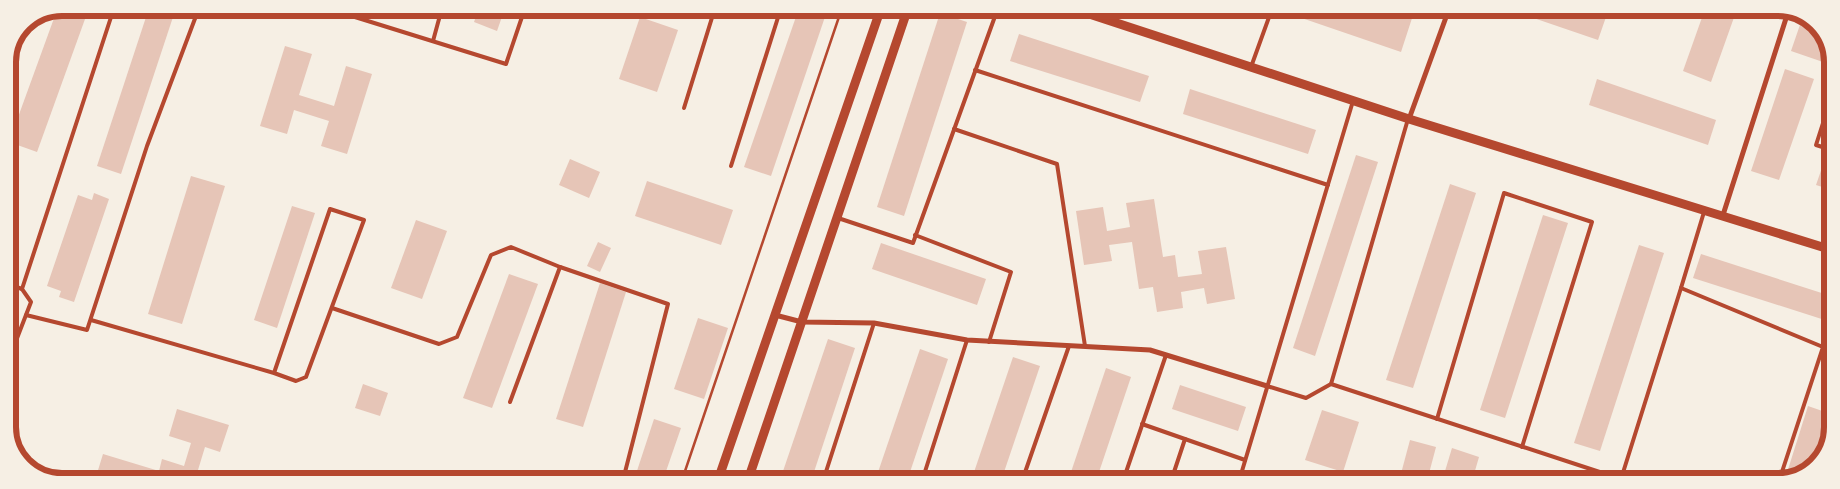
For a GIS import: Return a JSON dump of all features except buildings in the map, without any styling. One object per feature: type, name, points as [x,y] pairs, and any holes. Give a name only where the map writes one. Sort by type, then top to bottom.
[{"type":"street","points":[[720,473],[878,16]]},
{"type":"street","points":[[750,473],[905,16]]},
{"type":"street","points":[[1098,16],[1408,119],[1705,209],[1824,247]]},
{"type":"street","points":[[1408,119],[1446,16]]},
{"type":"street","points":[[1723,215],[1786,17]]},
{"type":"street","points":[[775,315],[802,322],[874,322],[967,340],[1150,350],[1267,386]]},
{"type":"lane","points":[[22,289],[111,16]]},
{"type":"lane","points":[[26,315],[87,330],[146,146],[196,16]]},
{"type":"lane","points":[[356,16],[506,64],[522,16]]},
{"type":"lane","points":[[433,41],[440,16]]},
{"type":"lane","points":[[684,108],[713,16]]},
{"type":"lane","points":[[731,166],[778,16]]},
{"type":"lane","points":[[838,217],[913,242],[995,16]]},
{"type":"lane","points":[[1251,67],[1269,16]]},
{"type":"lane","points":[[975,70],[1328,185]]},
{"type":"lane","points":[[1241,473],[1354,101]]},
{"type":"lane","points":[[1267,386],[1306,398],[1331,384],[1408,119]]},
{"type":"lane","points":[[1824,120],[1816,145],[1824,148]]},
{"type":"lane","points":[[954,129],[1057,164],[1085,346]]},
{"type":"lane","points":[[1437,419],[1504,193],[1592,222],[1522,447]]},
{"type":"lane","points":[[91,320],[296,381],[306,377],[364,220],[330,209],[274,373]]},
{"type":"lane","points":[[1624,473],[1705,209]]},
{"type":"lane","points":[[915,235],[1011,272],[989,342]]},
{"type":"lane","points":[[332,308],[439,344],[456,338],[491,255],[511,247],[560,267],[668,304],[625,473]]},
{"type":"lane","points":[[510,402],[560,267]]},
{"type":"lane","points":[[16,287],[22,289],[31,302],[16,339]]},
{"type":"lane","points":[[1681,288],[1823,347],[1782,472]]},
{"type":"lane","points":[[825,473],[874,322]]},
{"type":"lane","points":[[925,473],[967,340]]},
{"type":"lane","points":[[1025,473],[1069,346]]},
{"type":"lane","points":[[1125,473],[1166,355]]},
{"type":"lane","points":[[1331,384],[1601,473]]},
{"type":"lane","points":[[1142,424],[1245,460]]},
{"type":"lane","points":[[1174,473],[1185,439]]},
{"type":"path","points":[[684,473],[839,16]]}]
